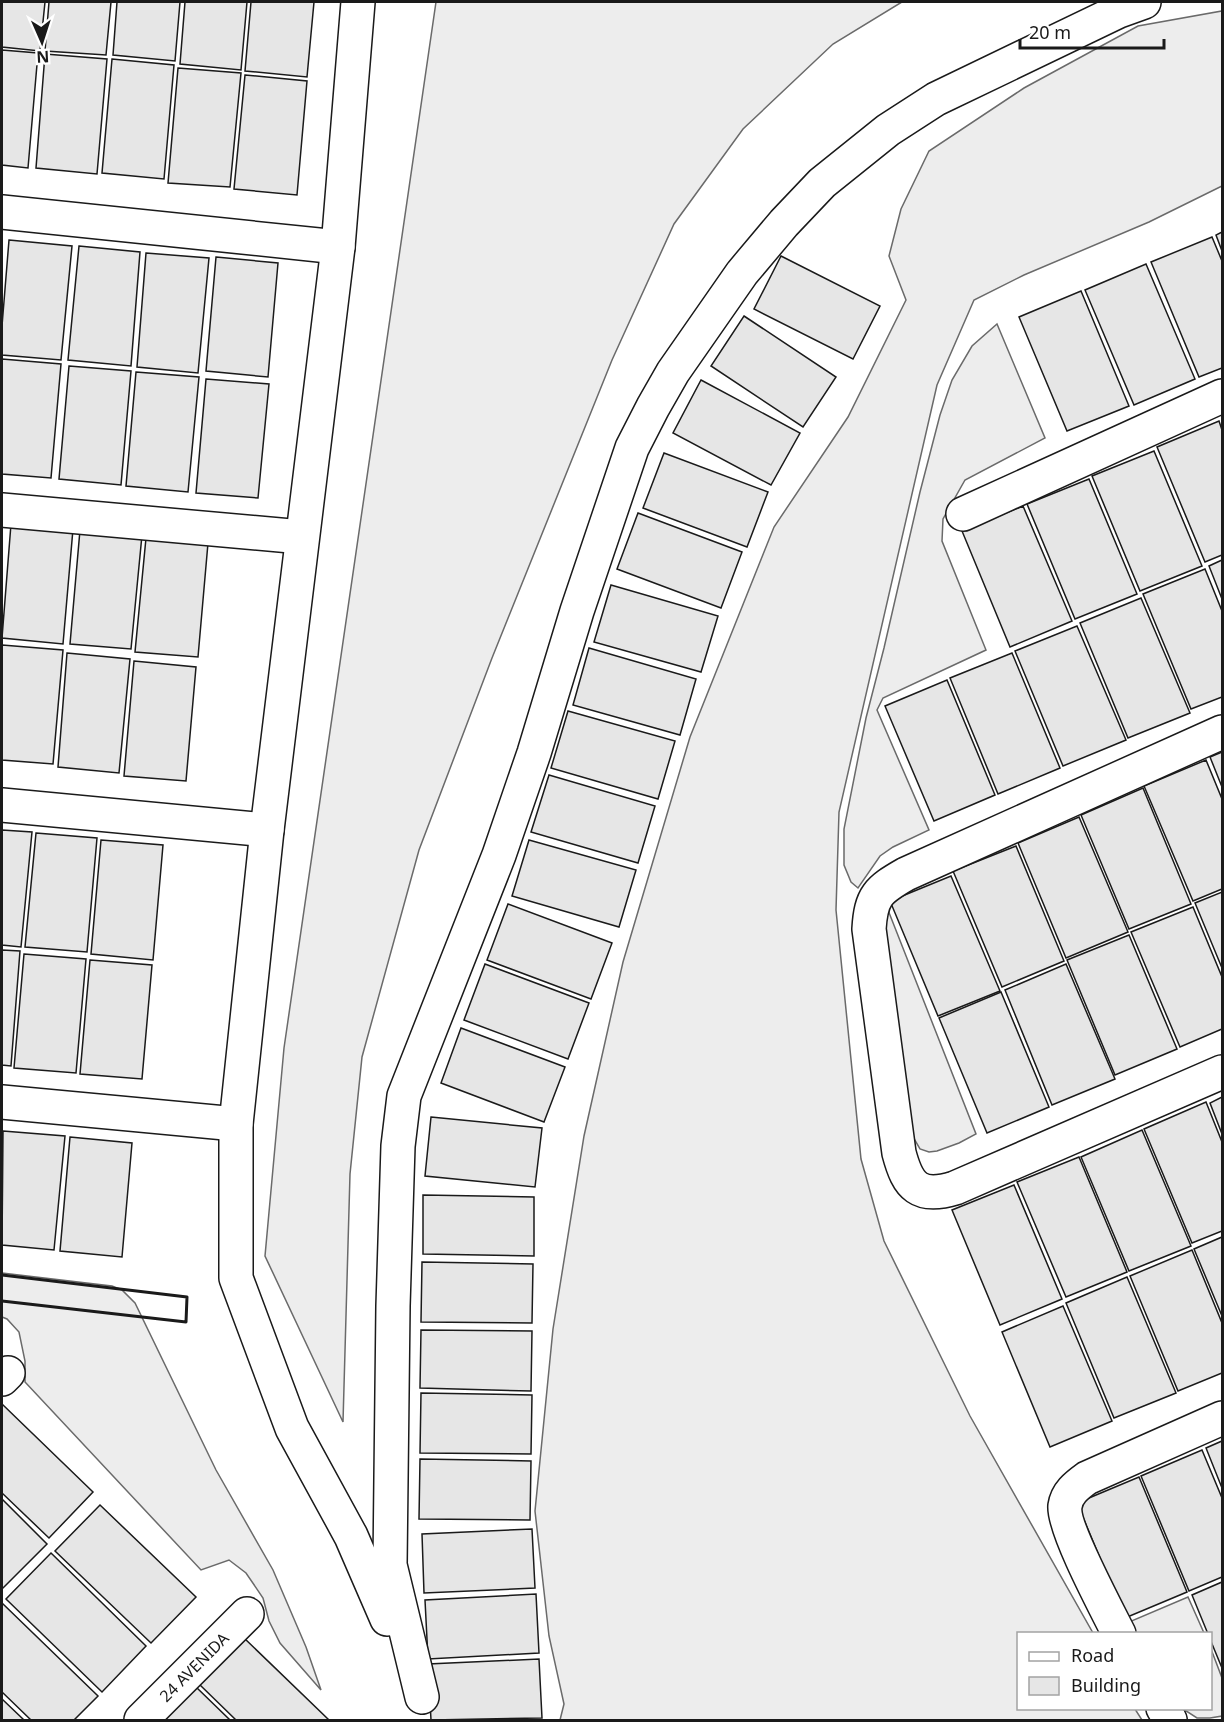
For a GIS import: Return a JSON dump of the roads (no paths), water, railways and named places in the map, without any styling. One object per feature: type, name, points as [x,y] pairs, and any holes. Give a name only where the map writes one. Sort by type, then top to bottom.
[{"type":"street","points":[[358,2],[338,247],[267,830],[236,1124],[236,1278],[292,1428],[351,1536],[425,1709]]},
{"type":"street","points":[[425,1709],[390,1565],[393,1283],[398,1146],[404,1096],[502,844],[534,753],[577,611],[632,448],[652,407],[673,372],[742,273],[784,223],[822,183],[888,130],[936,99],[1119,11],[1144,2]]},
{"type":"street","points":[[2,212],[338,247]]},
{"type":"street","points":[[963,514],[1222,396]]},
{"type":"street","points":[[2,510],[302,537]]},
{"type":"street","points":[[1222,732],[906,874],[882,888],[876,895],[872,904],[869,929],[899,1154],[904,1172],[913,1186],[924,1192],[939,1193],[955,1188],[1222,1072]]},
{"type":"street","points":[[2,805],[267,830]]},
{"type":"street","points":[[2,1102],[236,1124]]},
{"type":"street","points":[[1118,1632],[1066,1520],[1065,1505],[1070,1491],[1087,1478],[1222,1418]]},
{"type":"street","name":"24 AVENIDA","points":[[141,1720],[247,1614]]}]
